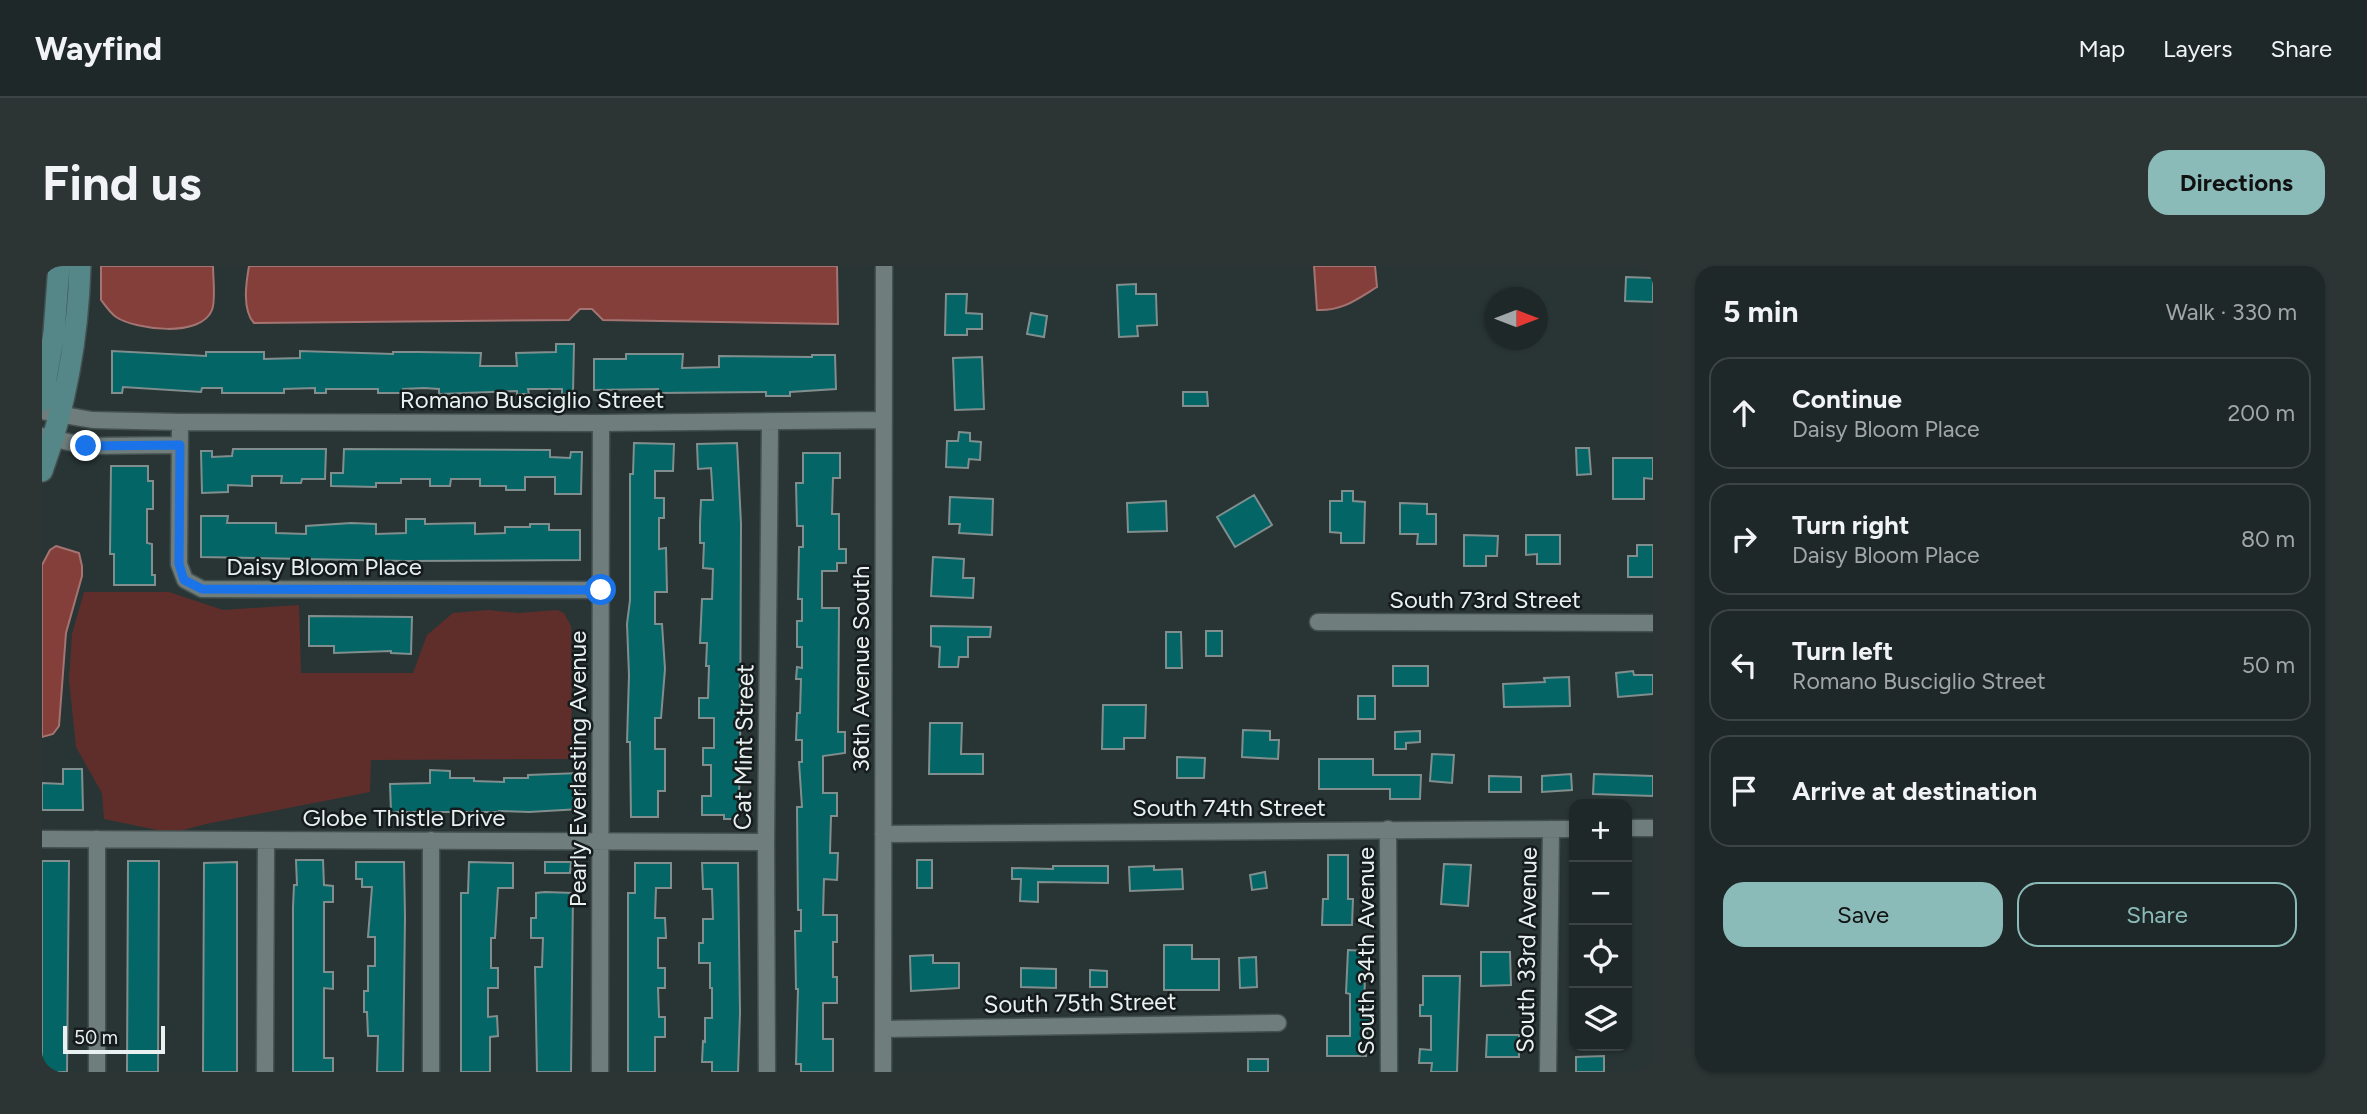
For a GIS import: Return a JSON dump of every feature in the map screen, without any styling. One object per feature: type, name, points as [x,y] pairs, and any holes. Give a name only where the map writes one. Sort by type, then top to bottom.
[{"type":"street","points":[[42,401],[54,333],[59,266]]},
{"type":"street","points":[[42,471],[51,413],[76,328],[79,266]]},
{"type":"street","name":"36th Avenue South","points":[[883,1072],[884,266]]},
{"type":"street","name":"Romano Busciglio Street","points":[[51,413],[92,420],[180,422],[770,423],[884,420]]},
{"type":"street","points":[[47,437],[86,446],[180,445],[180,422]]},
{"type":"street","name":"Pearly Everlasting Avenue","points":[[600,1072],[601,423]]},
{"type":"street","name":"Cat Mint Street","points":[[767,1072],[770,423]]},
{"type":"street","name":"Daisy Bloom Place","points":[[180,445],[179,564],[184,580],[202,589],[601,590]]},
{"type":"street","name":"South 73rd Street","points":[[1318,622],[1653,623]]},
{"type":"street","points":[[1632,828],[1653,828]]},
{"type":"street","name":"South 34th Avenue","points":[[1388,829],[1389,1072]]},
{"type":"street","name":"South 33rd Avenue","points":[[1548,1072],[1551,829]]},
{"type":"street","name":"South 74th Street","points":[[883,834],[1569,829]]},
{"type":"street","name":"Globe Thistle Drive","points":[[42,839],[766,842]]},
{"type":"street","points":[[97,839],[97,1072]]},
{"type":"street","points":[[431,840],[431,1072]]},
{"type":"street","points":[[265,1072],[266,841]]},
{"type":"street","name":"South 75th Street","points":[[883,1029],[1278,1023]]},
{"type":"shaded area","points":[[101,266],[213,266],[212,310],[206,319],[182,328],[152,328],[125,322],[114,315],[101,300]]},
{"type":"shaded area","points":[[249,266],[837,266],[838,324],[603,320],[592,309],[580,309],[569,320],[254,323],[246,304]]},
{"type":"shaded area","points":[[1314,266],[1375,266],[1377,287],[1341,307],[1317,310]]},
{"type":"shaded area","points":[[56,546],[79,553],[82,576],[66,633],[59,726],[53,734],[42,737],[42,565],[50,550]]},
{"type":"shaded area","points":[[84,592],[169,592],[223,610],[299,605],[301,673],[413,673],[427,635],[453,613],[557,610],[564,613],[571,626],[572,759],[371,760],[370,792],[172,833],[104,819],[102,793],[76,747],[69,680],[72,634]]},
{"type":"building","points":[[1626,277],[1653,278],[1653,302],[1625,301]]},
{"type":"building","points":[[1136,284],[1136,294],[1156,294],[1157,325],[1137,326],[1138,336],[1119,337],[1117,285]]},
{"type":"building","points":[[946,294],[967,294],[966,313],[982,314],[982,329],[967,329],[967,335],[945,335]]},
{"type":"building","points":[[1031,313],[1047,316],[1044,337],[1027,334]]},
{"type":"building","points":[[556,344],[574,344],[573,394],[562,394],[562,389],[528,389],[529,394],[517,394],[517,391],[439,394],[439,389],[424,388],[403,389],[403,393],[378,393],[378,389],[326,389],[326,393],[315,393],[315,388],[284,389],[284,393],[222,393],[222,388],[202,388],[201,392],[123,387],[122,393],[112,393],[112,351],[206,356],[206,352],[264,352],[264,359],[300,358],[300,351],[481,353],[480,366],[517,366],[516,353],[556,352]]},
{"type":"building","points":[[626,354],[683,354],[682,368],[719,367],[719,356],[835,355],[836,389],[790,392],[790,396],[766,396],[766,392],[658,393],[658,389],[594,390],[594,359],[626,359]]},
{"type":"building","points":[[982,357],[984,409],[955,410],[953,358]]},
{"type":"building","points":[[1183,392],[1207,392],[1208,406],[1183,406]]},
{"type":"building","points":[[959,432],[970,433],[970,441],[981,442],[980,460],[969,459],[968,468],[946,467],[947,441],[958,441]]},
{"type":"building","points":[[634,443],[674,444],[673,471],[655,471],[655,498],[664,498],[664,518],[659,518],[659,549],[666,548],[667,592],[655,592],[655,624],[662,624],[665,669],[661,718],[655,718],[655,749],[665,749],[665,791],[658,791],[658,817],[631,817],[630,742],[627,742],[627,624],[630,600],[630,474],[633,474]]},
{"type":"building","points":[[737,443],[741,524],[740,768],[738,819],[724,819],[724,815],[702,815],[702,796],[711,796],[711,765],[703,765],[703,748],[714,748],[714,718],[699,718],[699,698],[708,698],[709,666],[706,666],[707,643],[700,643],[702,599],[712,599],[713,569],[703,568],[704,543],[700,543],[700,524],[701,500],[713,500],[711,468],[698,469],[697,444]]},
{"type":"building","points":[[1576,448],[1589,448],[1591,474],[1577,475]]},
{"type":"building","points":[[233,449],[326,449],[325,479],[281,483],[282,476],[252,476],[252,486],[228,485],[228,492],[202,493],[201,451],[212,451],[212,457],[232,456]]},
{"type":"building","points":[[344,449],[550,450],[550,457],[570,458],[571,452],[582,452],[581,494],[555,494],[555,477],[525,477],[525,490],[506,490],[506,486],[480,486],[480,479],[451,479],[450,486],[430,486],[430,479],[401,479],[401,483],[376,483],[376,487],[331,486],[331,473],[343,473]]},
{"type":"building","points":[[803,453],[840,453],[840,478],[833,478],[832,514],[839,514],[839,549],[846,549],[846,563],[837,563],[837,571],[822,571],[822,608],[839,608],[838,732],[845,732],[845,753],[823,756],[823,793],[837,793],[837,816],[831,816],[830,853],[838,853],[837,880],[824,879],[823,915],[837,915],[837,942],[833,942],[833,977],[837,977],[837,1003],[823,1003],[823,1039],[833,1039],[833,1072],[801,1072],[801,1064],[796,1064],[798,989],[795,931],[801,931],[801,910],[798,910],[797,807],[802,807],[799,762],[802,762],[802,740],[796,740],[801,679],[796,679],[797,667],[802,668],[802,647],[797,647],[797,621],[802,621],[802,599],[798,599],[799,547],[803,547],[803,526],[797,526],[796,483],[803,483]]},
{"type":"building","points":[[1613,458],[1653,458],[1653,479],[1644,478],[1644,499],[1613,499]]},
{"type":"building","points":[[111,466],[148,466],[148,481],[153,481],[153,509],[147,509],[147,543],[152,544],[152,575],[155,575],[155,585],[114,585],[114,554],[110,554]]},
{"type":"building","points":[[1342,491],[1353,491],[1353,501],[1365,502],[1364,543],[1341,543],[1341,533],[1330,532],[1330,501],[1342,501]]},
{"type":"building","points":[[1254,495],[1272,525],[1235,547],[1217,517]]},
{"type":"building","points":[[950,497],[993,499],[992,535],[959,533],[960,524],[949,524]]},
{"type":"building","points":[[1166,501],[1167,531],[1128,532],[1127,503]]},
{"type":"building","points":[[1400,503],[1427,504],[1427,514],[1436,514],[1436,544],[1417,544],[1418,534],[1400,534]]},
{"type":"building","points":[[201,516],[228,516],[227,523],[276,523],[276,533],[306,534],[306,526],[351,523],[376,524],[376,534],[406,533],[406,519],[425,519],[425,524],[475,523],[475,534],[505,533],[505,527],[549,524],[549,530],[580,530],[580,560],[406,561],[201,557]]},
{"type":"building","points":[[1464,535],[1498,536],[1497,556],[1486,556],[1486,566],[1464,566]]},
{"type":"building","points":[[1526,535],[1560,535],[1560,564],[1537,564],[1537,554],[1526,555]]},
{"type":"building","points":[[1637,545],[1653,545],[1653,577],[1628,577],[1628,556],[1637,556]]},
{"type":"building","points":[[933,557],[964,559],[963,578],[974,578],[973,598],[931,596]]},
{"type":"building","points":[[309,616],[412,617],[411,654],[391,651],[334,653],[334,646],[309,646]]},
{"type":"building","points":[[931,626],[991,627],[990,637],[968,637],[968,657],[959,657],[958,667],[939,667],[940,647],[931,646]]},
{"type":"building","points":[[1206,631],[1222,631],[1222,656],[1206,656]]},
{"type":"building","points":[[1166,632],[1181,632],[1182,668],[1166,668]]},
{"type":"building","points":[[1393,666],[1428,666],[1428,686],[1393,686]]},
{"type":"building","points":[[1633,671],[1634,675],[1653,675],[1653,694],[1618,697],[1616,673]]},
{"type":"building","points":[[1569,677],[1570,706],[1504,707],[1503,684],[1545,682],[1544,678]]},
{"type":"building","points":[[1358,696],[1375,696],[1375,719],[1358,719]]},
{"type":"building","points":[[1103,705],[1146,705],[1145,738],[1124,738],[1124,749],[1102,749]]},
{"type":"building","points":[[930,723],[962,723],[961,754],[983,754],[983,774],[929,774]]},
{"type":"building","points":[[1243,730],[1270,731],[1270,740],[1279,740],[1278,759],[1242,757]]},
{"type":"building","points":[[1420,731],[1420,742],[1406,743],[1406,749],[1395,749],[1395,732]]},
{"type":"building","points":[[1432,754],[1454,755],[1452,783],[1430,781]]},
{"type":"building","points":[[1177,757],[1205,758],[1204,778],[1177,778]]},
{"type":"building","points":[[1319,759],[1373,759],[1373,775],[1421,775],[1420,799],[1390,799],[1390,789],[1319,789]]},
{"type":"building","points":[[63,769],[82,769],[83,810],[42,810],[42,783],[63,784]]},
{"type":"building","points":[[430,770],[450,771],[450,778],[504,782],[504,778],[528,778],[528,775],[580,773],[580,809],[529,812],[391,812],[390,784],[430,783]]},
{"type":"building","points":[[1571,774],[1572,790],[1542,792],[1542,776]]},
{"type":"building","points":[[1594,774],[1653,776],[1653,796],[1593,794]]},
{"type":"building","points":[[1489,776],[1521,777],[1521,792],[1489,792]]},
{"type":"building","points":[[1328,855],[1348,855],[1348,899],[1353,899],[1352,925],[1322,925],[1323,899],[1328,899]]},
{"type":"building","points":[[296,860],[323,860],[324,885],[333,886],[333,902],[324,902],[324,972],[333,972],[333,989],[324,988],[324,1058],[333,1058],[333,1072],[293,1072],[293,907],[294,885],[297,885]]},
{"type":"building","points":[[917,860],[932,860],[932,888],[917,888]]},
{"type":"building","points":[[42,861],[69,861],[67,1072],[42,1072]]},
{"type":"building","points":[[128,861],[159,861],[158,1072],[127,1072]]},
{"type":"building","points":[[237,862],[237,1072],[203,1072],[204,863]]},
{"type":"building","points":[[356,862],[404,862],[403,1072],[377,1072],[378,1036],[368,1036],[364,991],[368,991],[368,966],[375,966],[375,937],[368,937],[372,887],[362,887],[362,879],[356,879]]},
{"type":"building","points":[[469,862],[513,863],[513,888],[498,888],[495,938],[491,938],[491,968],[498,968],[498,988],[488,988],[488,1017],[497,1016],[498,1036],[490,1037],[490,1072],[461,1072],[461,893],[468,893]]},
{"type":"building","points":[[545,862],[571,862],[570,873],[545,873]]},
{"type":"building","points":[[635,863],[671,863],[671,888],[656,888],[655,918],[665,918],[666,938],[658,938],[658,968],[665,968],[665,988],[658,988],[659,1017],[665,1017],[665,1037],[655,1037],[655,1072],[628,1072],[628,893],[635,893]]},
{"type":"building","points":[[702,863],[738,863],[738,1072],[712,1072],[712,1062],[702,1062],[705,1018],[712,1018],[712,988],[710,963],[699,963],[699,943],[703,943],[703,919],[713,919],[712,889],[703,889]]},
{"type":"building","points":[[1444,864],[1471,865],[1468,906],[1441,904]]},
{"type":"building","points":[[1053,866],[1108,866],[1108,883],[1038,882],[1038,902],[1020,901],[1021,879],[1012,879],[1012,868],[1053,869]]},
{"type":"building","points":[[1154,866],[1154,870],[1182,869],[1183,889],[1130,891],[1129,867]]},
{"type":"building","points":[[1265,872],[1267,888],[1252,890],[1250,875]]},
{"type":"building","points":[[536,893],[573,893],[571,1072],[537,1072],[535,967],[542,967],[543,938],[531,938],[531,918],[536,918]]},
{"type":"building","points":[[1164,945],[1192,945],[1192,959],[1219,959],[1219,990],[1164,990]]},
{"type":"building","points":[[1348,950],[1366,951],[1364,1006],[1373,1006],[1372,1023],[1367,1023],[1366,1056],[1327,1056],[1327,1036],[1350,1036],[1350,994],[1346,993]]},
{"type":"building","points":[[1481,952],[1510,952],[1511,985],[1481,986]]},
{"type":"building","points":[[933,955],[933,963],[959,963],[959,988],[911,991],[910,956]]},
{"type":"building","points":[[1256,957],[1257,987],[1240,988],[1239,958]]},
{"type":"building","points":[[1021,968],[1056,969],[1056,988],[1021,987]]},
{"type":"building","points":[[1090,970],[1107,971],[1107,987],[1090,987]]},
{"type":"building","points":[[1423,976],[1460,976],[1457,1072],[1431,1072],[1432,1063],[1419,1063],[1420,1049],[1431,1050],[1431,1016],[1420,1016],[1420,1005],[1423,1005]]},
{"type":"building","points":[[1487,1035],[1519,1035],[1519,1057],[1486,1057]]},
{"type":"building","points":[[1604,1056],[1604,1072],[1576,1072],[1576,1057]]},
{"type":"building","points":[[1248,1059],[1268,1059],[1268,1072],[1248,1072]]},
{"type":"route","points":[[86,446],[180,445],[179,564],[184,580],[202,589],[601,590]]}]
